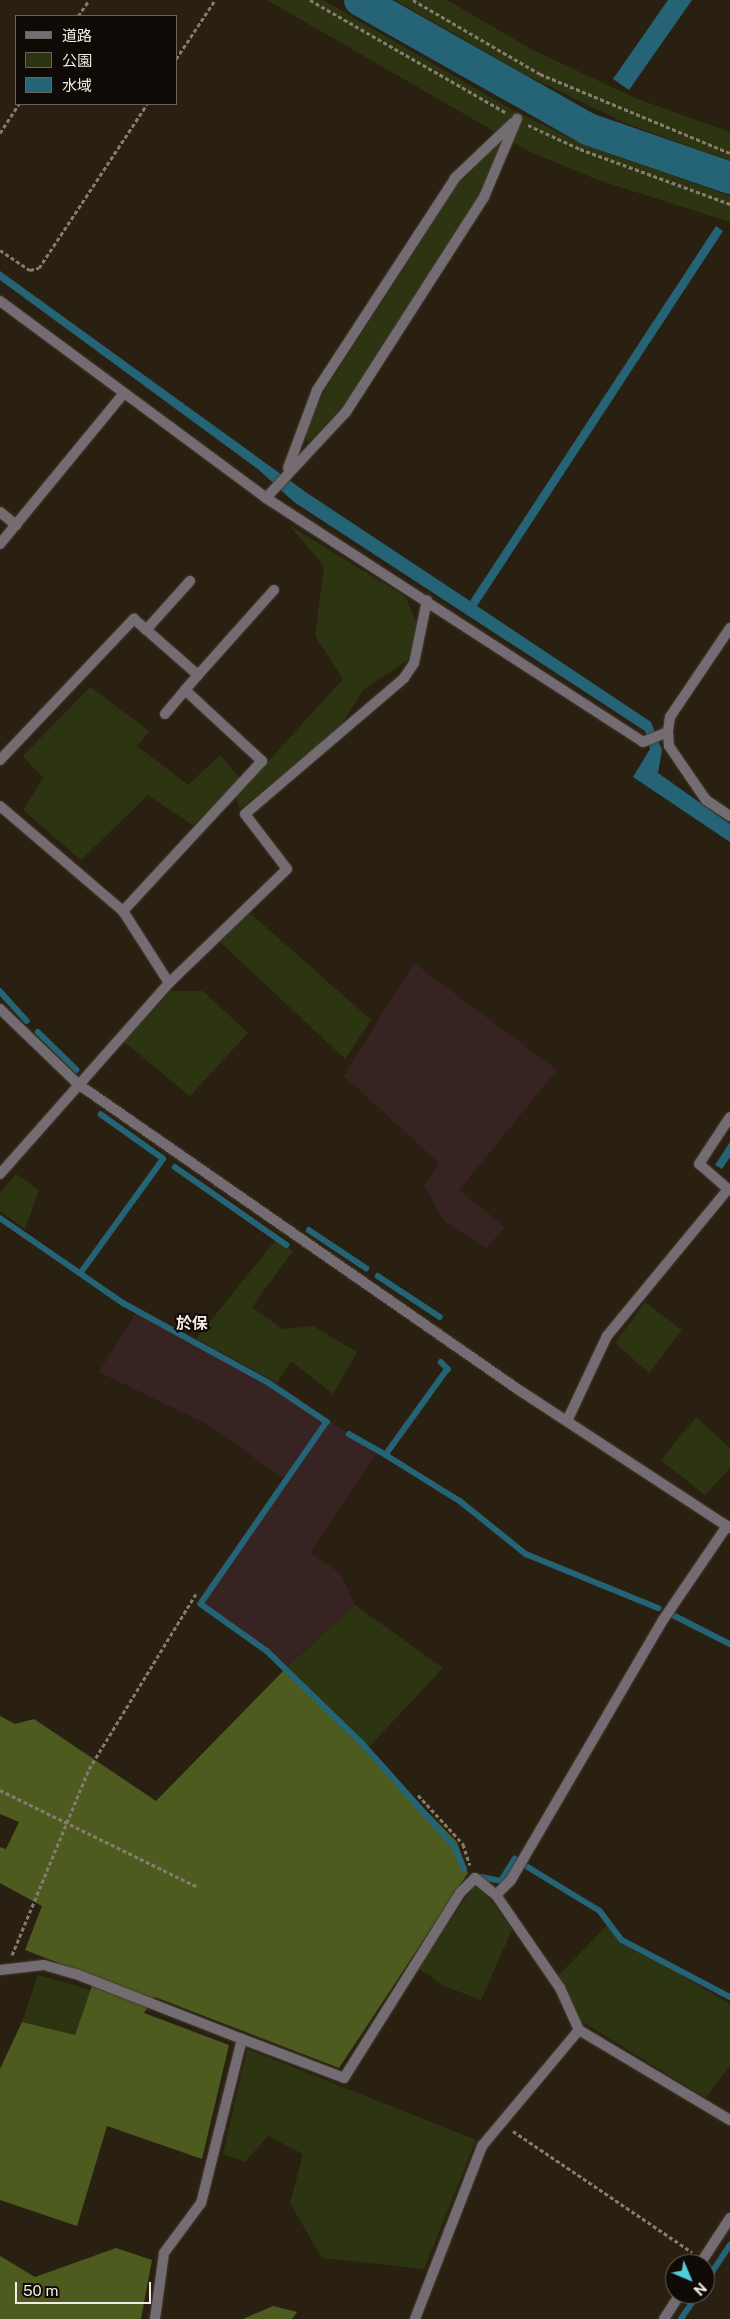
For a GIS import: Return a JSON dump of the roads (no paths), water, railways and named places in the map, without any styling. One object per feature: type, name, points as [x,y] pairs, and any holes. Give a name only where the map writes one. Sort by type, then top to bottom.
[{"type":"street","points":[[266,498],[286,471],[346,412],[484,197],[517,119],[455,178],[317,390],[286,471]]},
{"type":"street","points":[[0,301],[266,498],[427,600],[644,742],[668,732]]},
{"type":"street","points":[[0,544],[124,394]]},
{"type":"street","points":[[0,512],[16,525]]},
{"type":"street","points":[[146,630],[190,581]]},
{"type":"street","points":[[165,714],[274,590]]},
{"type":"street","points":[[0,1174],[78,1084],[170,983],[287,870],[246,814],[404,678],[414,663],[427,600]]},
{"type":"street","points":[[0,760],[134,619],[198,675]]},
{"type":"street","points":[[730,628],[670,717],[668,732],[669,746],[706,800],[730,816]]},
{"type":"street","points":[[123,911],[262,761],[185,690]]},
{"type":"street","points":[[0,806],[123,911],[170,983]]},
{"type":"street","points":[[0,1009],[78,1084],[567,1421],[728,1527],[663,1620],[511,1880],[496,1895]]},
{"type":"street","points":[[567,1421],[607,1336],[728,1189],[699,1164],[730,1118]]},
{"type":"street","points":[[3,1970],[44,1965],[76,1974],[344,2078],[460,1892],[475,1878],[496,1895],[560,1988],[579,2030],[730,2120]]},
{"type":"street","points":[[415,2319],[482,2146],[579,2030]]},
{"type":"street","points":[[155,2319],[164,2253],[201,2203],[242,2039]]},
{"type":"street","points":[[706,2254],[730,2218]]},
{"type":"street","points":[[664,2319],[674,2304]]},
{"type":"water","points":[[668,0],[692,0],[629,90],[613,79]]},
{"type":"water","points":[[716,226],[723,231],[477,606],[651,722],[662,750],[658,773],[730,824],[730,842],[633,777],[650,749],[645,731],[294,502],[259,470],[0,280],[0,271],[307,493],[470,601]]},
{"type":"water","points":[[730,1142],[730,1157],[722,1169],[715,1165]]},
{"type":"waterway","points":[[360,0],[588,129],[730,178]]},
{"type":"waterway","points":[[0,991],[27,1021]]},
{"type":"waterway","points":[[38,1032],[77,1070]]},
{"type":"waterway","points":[[82,1271],[163,1159],[101,1115]]},
{"type":"waterway","points":[[175,1167],[287,1245]]},
{"type":"waterway","points":[[0,1218],[123,1303],[269,1383],[327,1422],[201,1604],[267,1651],[362,1743],[455,1847],[464,1868]]},
{"type":"waterway","points":[[309,1230],[366,1268]]},
{"type":"waterway","points":[[378,1276],[440,1317]]},
{"type":"waterway","points":[[441,1362],[448,1369],[386,1455],[460,1501],[526,1554],[658,1608]]},
{"type":"waterway","points":[[349,1434],[386,1455]]},
{"type":"waterway","points":[[675,1616],[730,1644]]},
{"type":"waterway","points":[[481,1877],[501,1881],[515,1859]]},
{"type":"waterway","points":[[528,1867],[600,1911],[622,1940],[730,1997]]},
{"type":"waterway","points":[[715,2268],[730,2245]]},
{"type":"waterway","points":[[681,2319],[691,2304]]},
{"type":"district","name":"於保","points":[[192,1324]]}]
